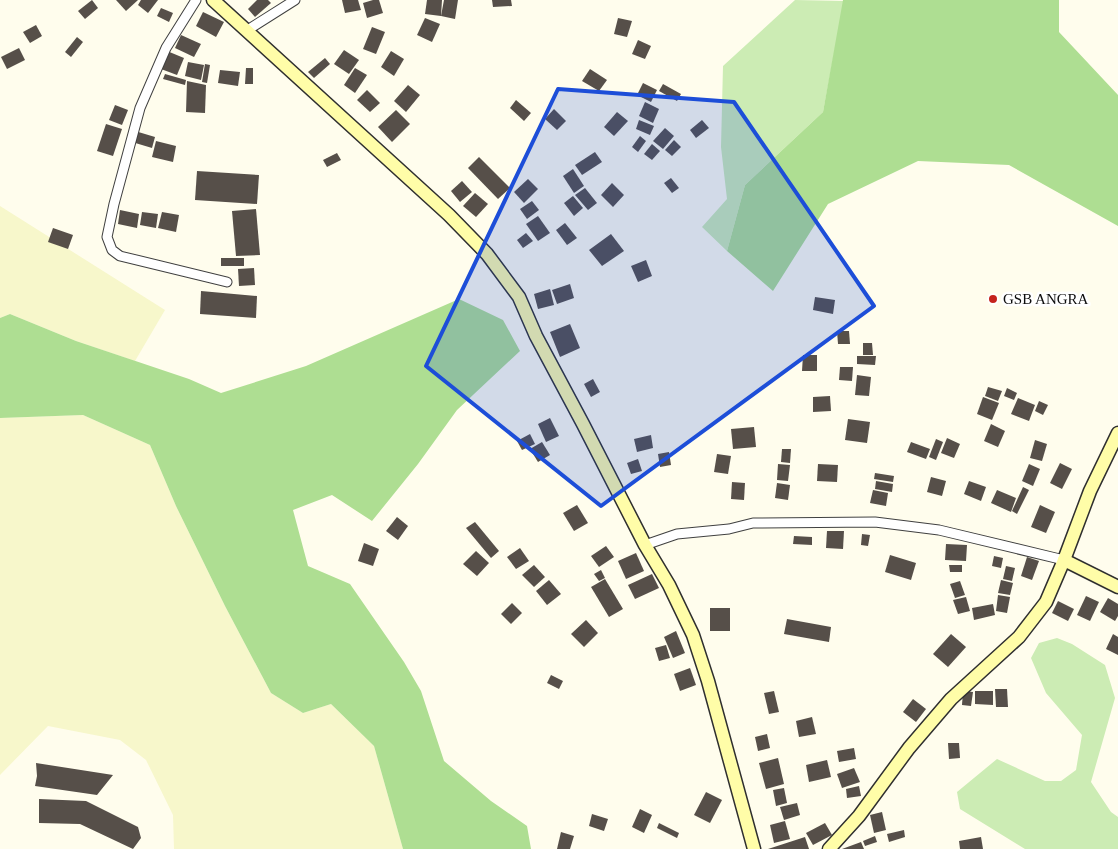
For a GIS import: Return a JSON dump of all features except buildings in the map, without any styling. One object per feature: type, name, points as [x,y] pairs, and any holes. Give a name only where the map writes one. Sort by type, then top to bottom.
[{"type":"street","points":[[196,0],[166,48],[140,108],[107,237],[112,250],[120,256],[227,282]]},
{"type":"street","points":[[212,0],[449,215],[487,254],[519,296],[536,336],[584,424],[645,545],[669,585],[693,635],[708,681],[754,849]]},
{"type":"street","points":[[246,31],[296,0]]},
{"type":"street","points":[[829,849],[859,816],[909,748],[950,699],[1019,637],[1046,602],[1090,491],[1118,433]]},
{"type":"street","points":[[645,545],[677,534],[729,529],[753,523],[875,522],[939,530],[1064,560],[1118,587]]},
{"type":"highlighted area","points":[[558,89],[734,102],[874,306],[601,506],[426,366]]},
{"type":"green space","points":[[795,0],[844,1],[823,112],[745,185],[727,251],[702,227],[727,199],[721,147],[723,66]]},
{"type":"green space","points":[[843,0],[1059,0],[1059,32],[1118,95],[1118,226],[1009,165],[918,161],[828,204],[773,291],[727,251],[745,185],[823,112]]},
{"type":"green space","points":[[0,206],[165,310],[135,361],[76,341],[10,314],[0,318]]},
{"type":"green space","points":[[459,299],[503,320],[520,351],[457,410],[418,464],[372,521],[332,495],[293,510],[308,566],[350,584],[404,662],[421,691],[444,761],[491,801],[527,826],[531,849],[403,849],[374,746],[331,704],[303,713],[271,693],[225,606],[176,506],[150,445],[83,415],[0,418],[0,318],[10,314],[76,341],[189,379],[221,393],[306,366]]},
{"type":"green space","points":[[83,415],[150,445],[176,506],[225,606],[271,693],[303,713],[331,704],[374,746],[403,849],[174,849],[173,815],[146,760],[120,740],[48,726],[0,775],[0,418]]},
{"type":"green space","points":[[1057,638],[1072,644],[1105,665],[1115,698],[1091,782],[1111,812],[1118,817],[1118,849],[1025,849],[960,809],[957,792],[997,759],[1045,781],[1061,781],[1076,770],[1082,735],[1046,693],[1031,658],[1039,643]]},
{"type":"place","name":"GSB ANGRA","points":[[993,299]]}]
